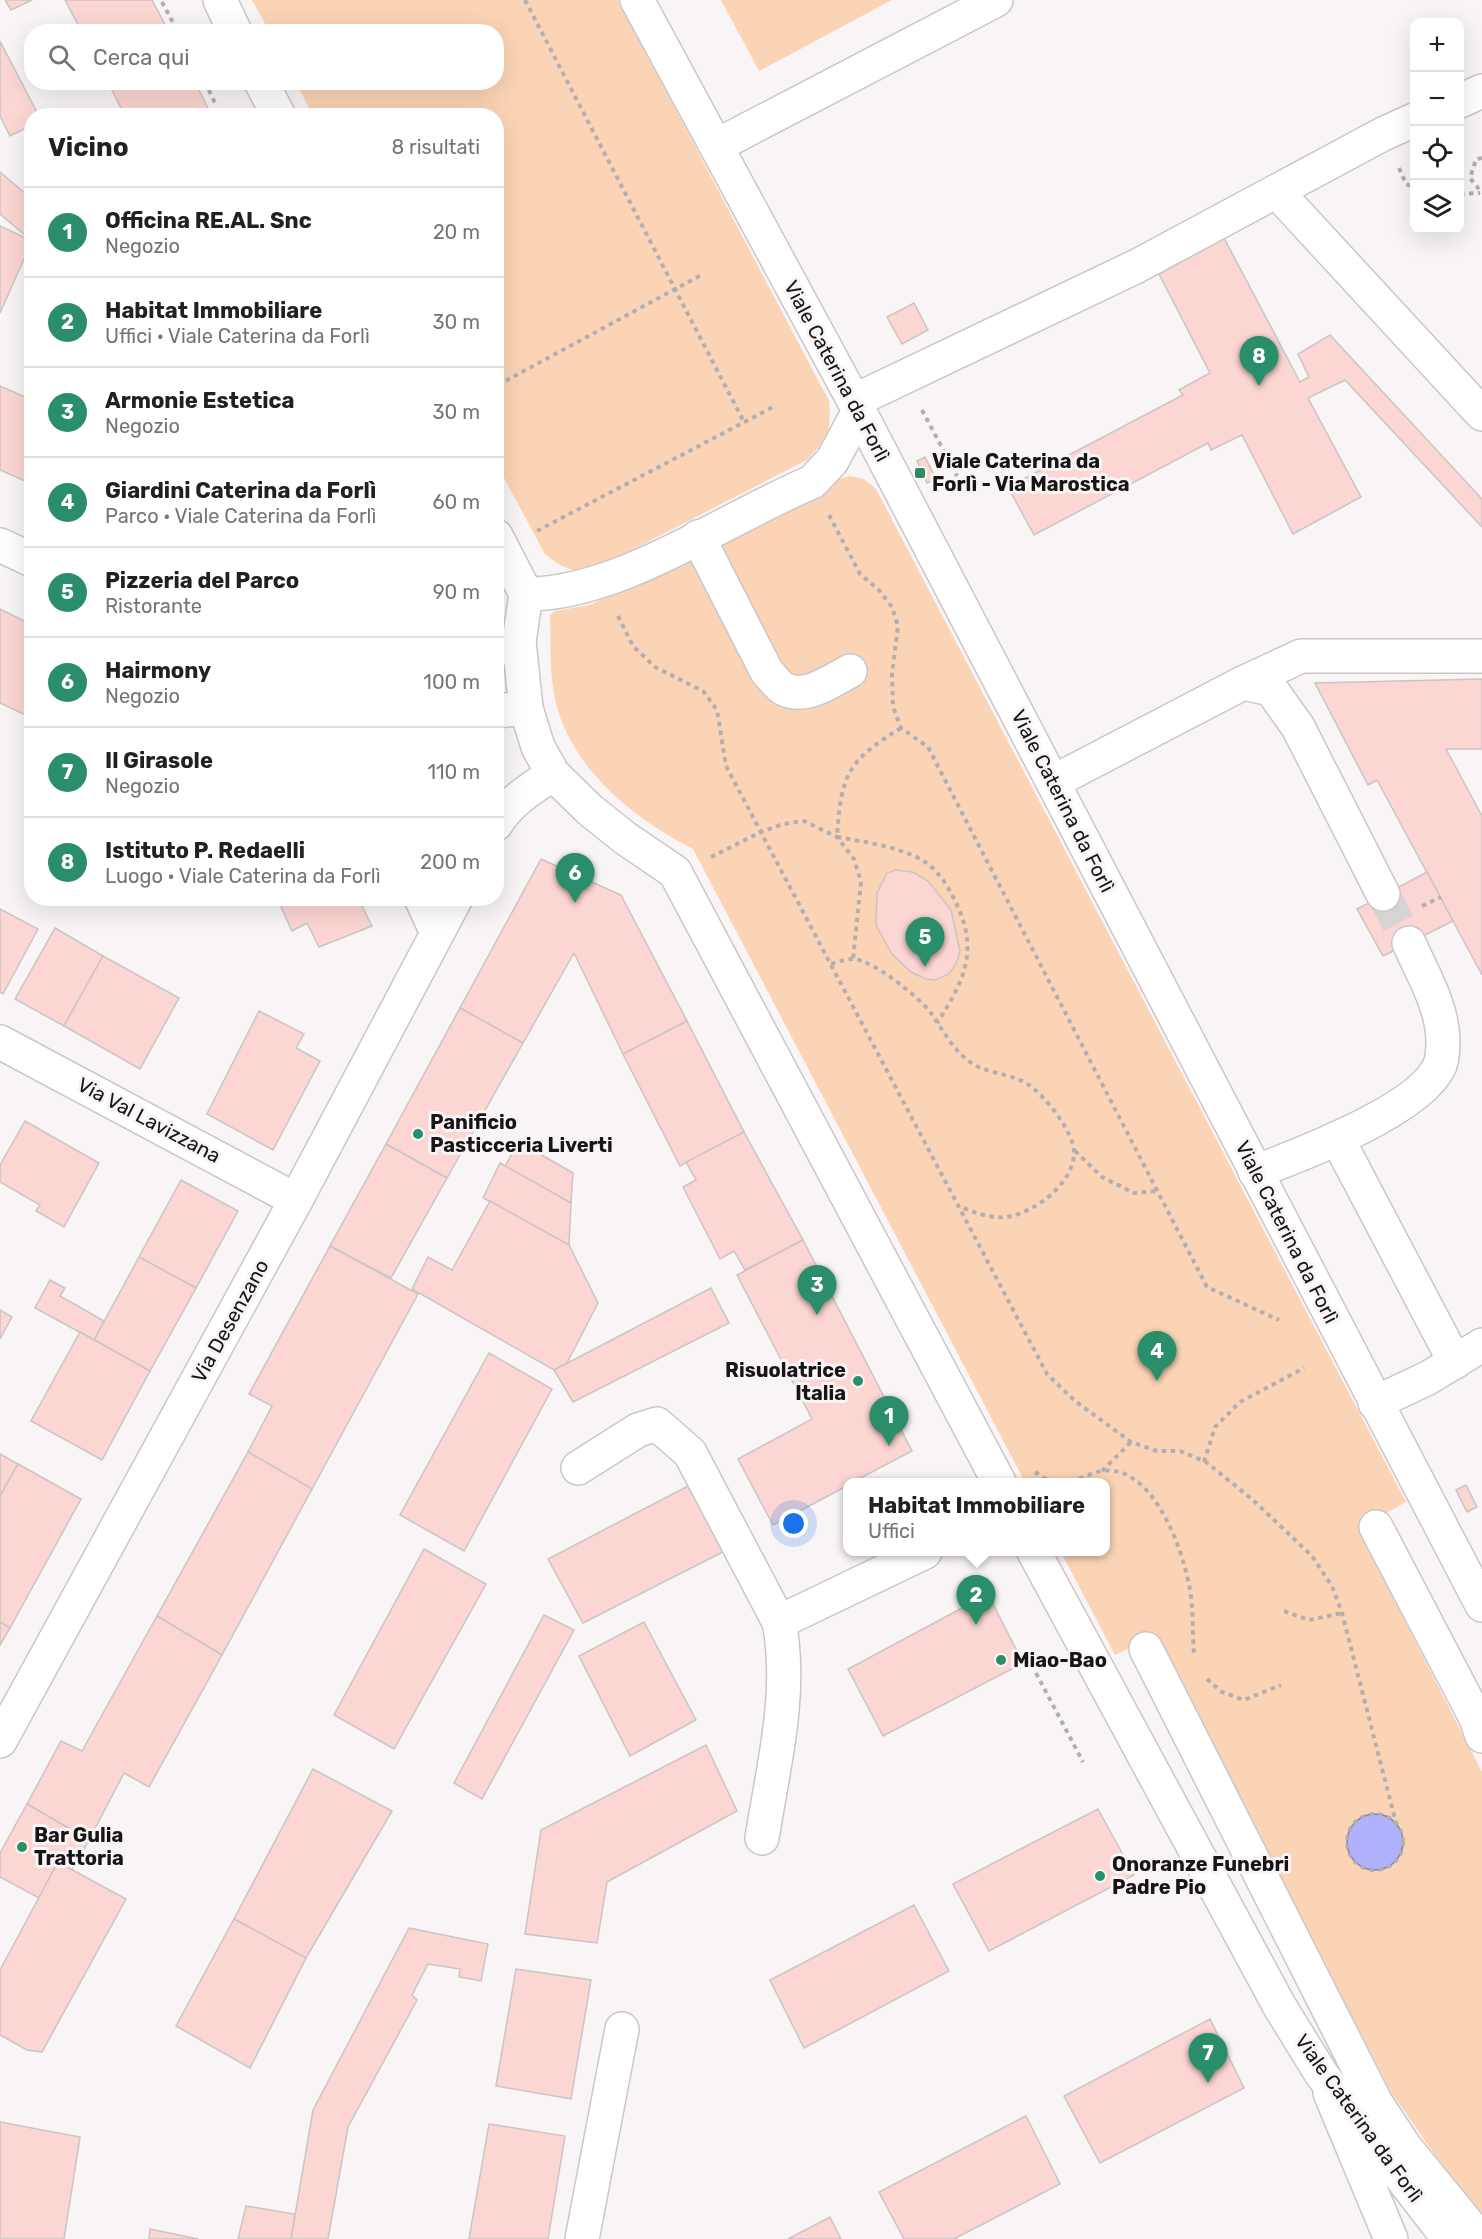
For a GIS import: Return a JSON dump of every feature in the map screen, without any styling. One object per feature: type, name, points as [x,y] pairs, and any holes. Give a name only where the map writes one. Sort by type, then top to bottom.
[{"type":"main road","points":[[220,0],[231,24]]},
{"type":"main road","name":"Viale Caterina da Forlì","points":[[637,0],[857,406],[1482,1605]]},
{"type":"main road","points":[[716,146],[996,0]]},
{"type":"main road","points":[[265,90],[275,108]]},
{"type":"main road","points":[[1464,99],[1482,91]]},
{"type":"main road","points":[[526,594],[550,594],[602,582],[812,482],[832,462],[857,406],[1137,266],[1278,193],[1383,134],[1410,122]]},
{"type":"main road","points":[[1278,193],[1482,414]]},
{"type":"main road","points":[[698,537],[767,672],[783,689],[799,693],[816,689],[850,671]]},
{"type":"main road","points":[[0,545],[24,556]]},
{"type":"main road","points":[[504,551],[526,594],[508,646],[511,709],[538,747],[552,774],[624,838],[675,872],[997,1478]]},
{"type":"main road","points":[[1053,782],[1243,683],[1301,656],[1482,656]]},
{"type":"main road","points":[[1243,683],[1271,689],[1298,727],[1383,894]]},
{"type":"main road","points":[[504,812],[526,792],[552,774]]},
{"type":"main road","points":[[425,906],[437,933]]},
{"type":"main road","name":"Via Desenzano","points":[[0,1741],[296,1200],[452,906]]},
{"type":"main road","points":[[1255,1172],[1337,1138],[1399,1104],[1428,1082],[1440,1065],[1443,1043],[1441,1016],[1409,943]]},
{"type":"main road","name":"Via Val Lavizzana","points":[[0,1042],[296,1200]]},
{"type":"main road","points":[[1337,1138],[1455,1362]]},
{"type":"main road","points":[[1375,1403],[1455,1362],[1482,1345]]},
{"type":"main road","points":[[578,1468],[638,1430],[657,1424],[690,1453],[779,1622],[785,1652],[782,1708],[762,1838]]},
{"type":"main road","points":[[1376,1527],[1476,1718],[1482,1736]]},
{"type":"main road","points":[[779,1622],[915,1556]]},
{"type":"main road","name":"Viale Caterina da Forlì","points":[[1037,1556],[1280,2007],[1322,2075],[1449,2239]]},
{"type":"main road","name":"Viale Caterina da Forlì","points":[[1146,1649],[1376,2103],[1405,2147],[1480,2239]]},
{"type":"main road","points":[[582,2239],[622,2029]]},
{"type":"main road","points":[[1322,2075],[1391,2239]]},
{"type":"path","points":[[525,0],[744,422]]},
{"type":"path","points":[[162,2],[174,24]]},
{"type":"path","points":[[209,90],[215,103]]},
{"type":"path","points":[[1481,193],[1470,178],[1476,159],[1482,158]]},
{"type":"path","points":[[1464,194],[1481,193]]},
{"type":"path","points":[[504,382],[703,274]]},
{"type":"path","points":[[918,401],[957,476]]},
{"type":"path","points":[[536,532],[773,407]]},
{"type":"path","points":[[825,508],[860,574],[879,590],[892,607],[898,626],[892,675],[892,708],[902,728],[928,747],[1207,1287],[1279,1320]]},
{"type":"path","points":[[614,608],[633,646],[655,667],[703,691],[717,710],[726,766],[1047,1374],[1075,1401],[1131,1442],[1157,1451],[1180,1451],[1204,1462],[1253,1500],[1312,1556],[1332,1586],[1342,1613],[1396,1823],[1404,1841],[1397,1860],[1389,1867],[1377,1870],[1357,1863],[1348,1850],[1346,1840],[1355,1821],[1376,1813],[1386,1815],[1396,1823]]},
{"type":"path","points":[[853,959],[861,882],[854,859],[837,837],[840,797],[847,773],[868,751],[902,728]]},
{"type":"path","points":[[711,857],[761,832],[783,824],[804,822],[837,837],[876,845],[923,860],[945,882],[960,909],[969,942],[965,967],[957,992],[937,1023]]},
{"type":"path","points":[[831,964],[853,959],[872,965],[903,987],[930,1011],[949,1042],[971,1063],[1029,1085],[1060,1117],[1074,1150],[1102,1177],[1134,1194],[1157,1191]]},
{"type":"path","points":[[959,1206],[985,1218],[1006,1217],[1028,1210],[1049,1197],[1068,1175],[1074,1150]]},
{"type":"path","points":[[1204,1462],[1215,1427],[1240,1402],[1304,1368]]},
{"type":"path","points":[[1082,1478],[1102,1471],[1131,1442]]},
{"type":"path","points":[[1102,1471],[1122,1474],[1137,1483],[1164,1513],[1176,1539],[1190,1586],[1194,1657]]},
{"type":"path","points":[[1284,1611],[1309,1620],[1342,1613]]},
{"type":"path","points":[[1203,1672],[1222,1692],[1244,1700],[1281,1685]]},
{"type":"path","points":[[1036,1673],[1083,1762]]},
{"type":"shaded area","points":[[252,0],[618,0],[829,401],[830,420],[824,440],[807,460],[589,572],[570,569],[550,558],[545,554],[504,478],[504,108],[309,108],[300,90],[504,90],[504,24],[265,24]]},
{"type":"shaded area","points":[[721,0],[892,0],[759,71]]},
{"type":"shaded area","points":[[850,476],[864,479],[876,489],[1406,1502],[1358,1529],[1482,1772],[1482,2213],[1447,2172],[1391,2092],[1156,1636],[1115,1655],[1063,1556],[1110,1556],[1110,1478],[1023,1478],[693,849],[649,823],[608,790],[576,749],[564,727],[552,681],[550,615],[555,611],[590,605],[839,479]]},
{"type":"water","points":[[1369,1814],[1381,1814],[1395,1822],[1403,1836],[1401,1853],[1395,1862],[1381,1870],[1369,1870],[1352,1858],[1347,1848],[1347,1836],[1359,1819]]},
{"type":"building","points":[[5,0],[32,0],[11,10]]},
{"type":"building","points":[[65,0],[152,0],[165,24],[78,24]]},
{"type":"building","points":[[0,41],[35,108],[24,108],[24,129],[10,136],[0,116]]},
{"type":"building","points":[[112,90],[199,90],[208,108],[121,108]]},
{"type":"building","points":[[0,172],[24,192],[24,234],[0,214]]},
{"type":"building","points":[[0,226],[24,237],[24,259],[0,313]]},
{"type":"building","points":[[1224,238],[1300,382],[1309,377],[1298,354],[1330,335],[1482,499],[1482,527],[1345,380],[1308,398],[1361,497],[1293,534],[1242,435],[1211,450],[1208,443],[1034,535],[1008,487],[1183,395],[1179,390],[1210,373],[1159,274]]},
{"type":"building","points":[[914,303],[928,330],[902,344],[887,317]]},
{"type":"building","points":[[0,386],[24,396],[24,480],[0,470]]},
{"type":"building","points":[[925,457],[936,479],[927,483],[917,461]]},
{"type":"building","points":[[0,609],[24,621],[24,714],[0,703]]},
{"type":"building","points":[[1482,679],[1482,749],[1446,749],[1482,816],[1482,975],[1377,780],[1368,785],[1315,683]]},
{"type":"building","points":[[541,859],[621,895],[687,1021],[623,1054],[574,953],[523,1043],[460,1008]]},
{"type":"building","points":[[896,870],[913,872],[928,881],[951,910],[960,951],[956,964],[949,974],[935,980],[926,979],[911,972],[892,954],[876,925],[877,893],[887,873]]},
{"type":"building","points":[[1427,872],[1453,921],[1383,956],[1357,909]]},
{"type":"building","points":[[281,906],[362,906],[372,926],[319,947],[307,923],[292,931]]},
{"type":"building","points":[[0,909],[38,929],[3,994],[0,992]]},
{"type":"building","points":[[55,928],[103,956],[64,1026],[15,999]]},
{"type":"building","points":[[103,956],[179,998],[140,1069],[64,1026]]},
{"type":"building","points":[[460,1008],[523,1043],[447,1178],[386,1144]]},
{"type":"building","points":[[259,1011],[304,1034],[296,1048],[320,1061],[273,1150],[207,1114]]},
{"type":"building","points":[[687,1021],[744,1132],[680,1166],[623,1054]]},
{"type":"building","points":[[25,1121],[99,1163],[64,1227],[36,1211],[40,1205],[0,1182],[0,1165]]},
{"type":"building","points":[[744,1132],[803,1240],[745,1270],[734,1251],[720,1259],[683,1187],[696,1180],[686,1162]]},
{"type":"building","points":[[519,1142],[573,1173],[571,1203],[505,1166]]},
{"type":"building","points":[[386,1144],[447,1178],[391,1278],[330,1246]]},
{"type":"building","points":[[500,1163],[571,1203],[569,1245],[483,1198]]},
{"type":"building","points":[[181,1180],[238,1211],[196,1288],[139,1257]]},
{"type":"building","points":[[490,1201],[569,1245],[598,1303],[567,1363],[554,1370],[412,1289],[428,1257],[452,1270]]},
{"type":"building","points":[[803,1240],[912,1451],[861,1478],[843,1478],[843,1488],[773,1525],[738,1459],[812,1419],[737,1275]]},
{"type":"building","points":[[330,1246],[418,1294],[312,1489],[248,1452],[272,1406],[249,1394]]},
{"type":"building","points":[[139,1257],[196,1288],[150,1371],[94,1340]]},
{"type":"building","points":[[50,1280],[65,1288],[60,1296],[104,1321],[94,1340],[35,1308]]},
{"type":"building","points":[[711,1288],[729,1323],[573,1402],[554,1370]]},
{"type":"building","points":[[0,1310],[12,1317],[0,1339]]},
{"type":"building","points":[[80,1332],[150,1371],[102,1460],[31,1421]]},
{"type":"building","points":[[489,1353],[552,1389],[464,1551],[400,1515]]},
{"type":"building","points":[[248,1452],[312,1489],[222,1655],[157,1616]]},
{"type":"building","points":[[0,1454],[18,1464],[0,1496]]},
{"type":"building","points":[[18,1464],[81,1499],[10,1628],[0,1622],[0,1496]]},
{"type":"building","points":[[1466,1485],[1477,1507],[1467,1512],[1456,1490]]},
{"type":"building","points":[[688,1486],[723,1552],[583,1623],[548,1559]]},
{"type":"building","points":[[424,1549],[486,1584],[394,1749],[334,1715]]},
{"type":"building","points":[[988,1594],[1023,1663],[883,1736],[848,1669]]},
{"type":"building","points":[[544,1615],[574,1630],[482,1799],[454,1783]]},
{"type":"building","points":[[157,1616],[222,1655],[149,1787],[124,1773],[89,1840],[27,1804],[61,1741],[82,1751]]},
{"type":"building","points":[[0,1622],[10,1628],[0,1645]]},
{"type":"building","points":[[644,1622],[696,1720],[630,1756],[579,1656]]},
{"type":"building","points":[[706,1745],[737,1811],[607,1882],[597,1943],[525,1934],[541,1830]]},
{"type":"building","points":[[313,1769],[392,1811],[306,1958],[234,1919]]},
{"type":"building","points":[[27,1804],[89,1840],[72,1870],[58,1862],[39,1898],[0,1877],[0,1853]]},
{"type":"building","points":[[1098,1809],[1134,1875],[989,1951],[953,1884]]},
{"type":"building","points":[[58,1862],[126,1899],[42,2052],[27,2050],[0,2035],[0,1970]]},
{"type":"building","points":[[914,1905],[949,1971],[804,2048],[770,1980]]},
{"type":"building","points":[[234,1919],[306,1958],[250,2068],[176,2026]]},
{"type":"building","points":[[409,1928],[488,1944],[481,1981],[459,1977],[460,1969],[428,1964],[412,1995],[417,2000],[348,2127],[328,2239],[291,2239],[313,2110]]},
{"type":"building","points":[[516,1969],[591,1980],[571,2099],[496,2086]]},
{"type":"building","points":[[1210,2019],[1244,2088],[1100,2163],[1064,2096]]},
{"type":"building","points":[[1026,2116],[1060,2184],[954,2239],[904,2239],[879,2192]]},
{"type":"building","points":[[0,2122],[80,2137],[64,2239],[0,2239]]},
{"type":"building","points":[[489,2124],[565,2136],[548,2239],[469,2239]]},
{"type":"building","points":[[246,2206],[295,2214],[291,2239],[238,2239]]},
{"type":"building","points":[[830,2217],[841,2239],[788,2239]]},
{"type":"building","points":[[150,2229],[198,2239],[149,2239]]},
{"type":"tunnel","points":[[1383,894],[1409,943]]},
{"type":"place","name":"Istituto P. Redaelli","points":[[1259,386]]},
{"type":"place","name":"Viale Caterina da Forlì - Via Marostica","points":[[920,473]]},
{"type":"place","name":"Hairmony","points":[[575,903]]},
{"type":"place","name":"Pizzeria del Parco","points":[[925,967]]},
{"type":"place","name":"Panificio Pasticceria Liverti","points":[[418,1134]]},
{"type":"place","name":"Armonie Estetica","points":[[817,1315]]},
{"type":"place","name":"Risuolatrice Italia","points":[[858,1381]]},
{"type":"place","name":"Giardini Caterina da Forlì","points":[[1157,1381]]},
{"type":"place","name":"Officina RE.AL. Snc","points":[[889,1446]]},
{"type":"place","name":"Habitat Immobiliare","points":[[976,1625]]},
{"type":"place","name":"Miao-Bao","points":[[1001,1660]]},
{"type":"place","name":"Bar Gulia Trattoria","points":[[22,1847]]},
{"type":"place","name":"Onoranze Funebri Padre Pio","points":[[1100,1876]]},
{"type":"place","name":"Il Girasole","points":[[1208,2083]]}]
